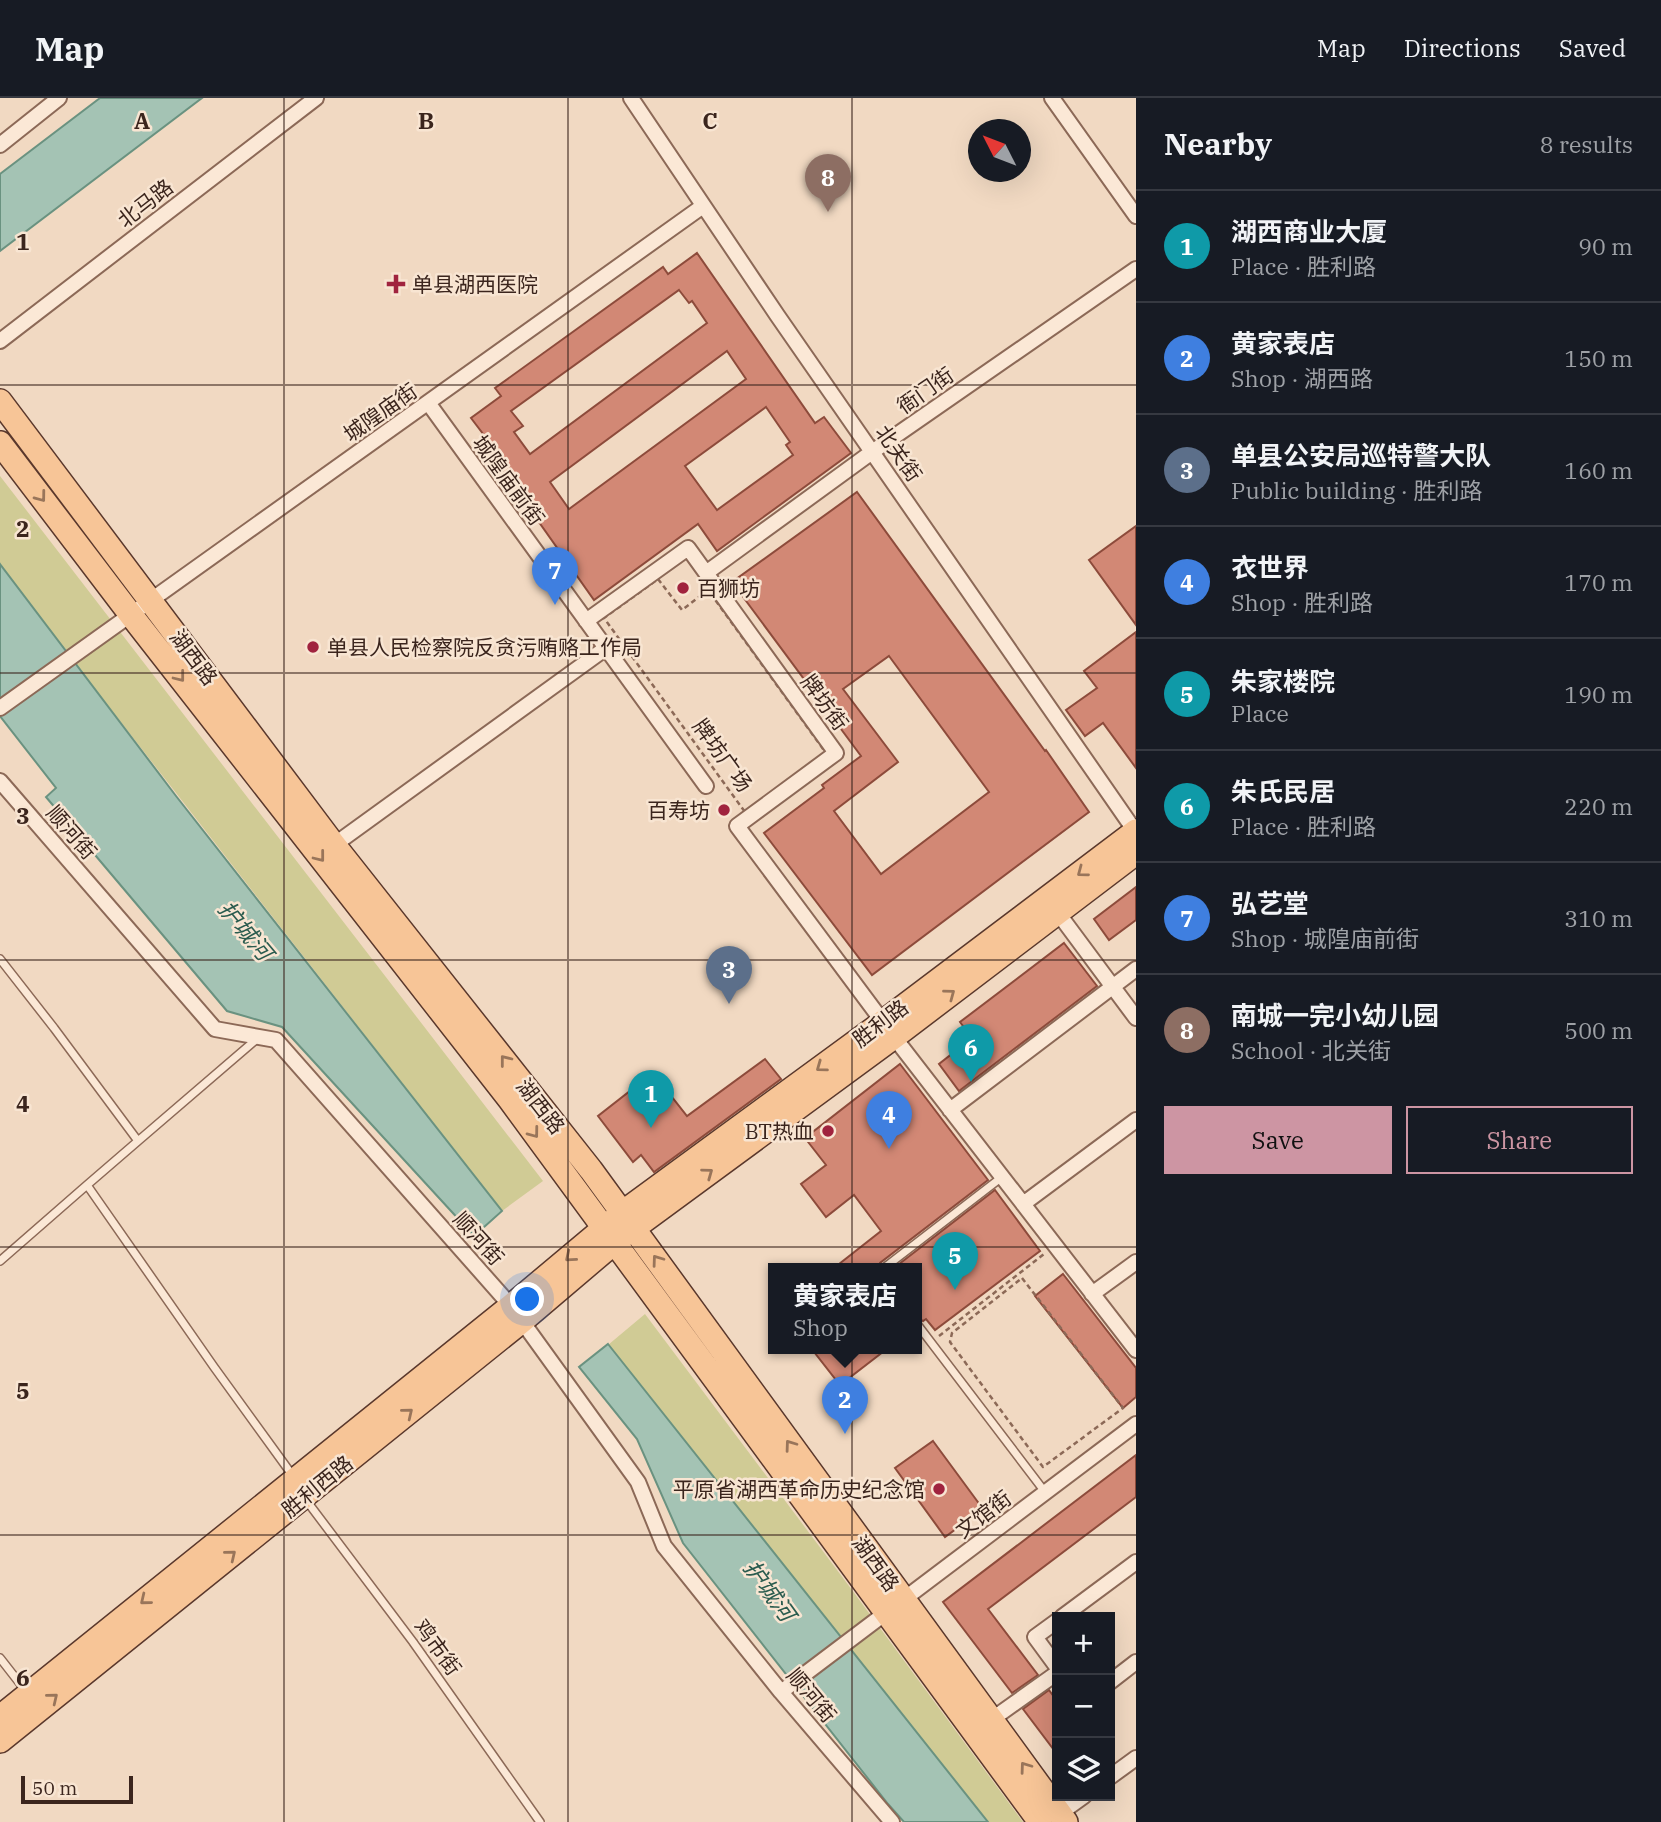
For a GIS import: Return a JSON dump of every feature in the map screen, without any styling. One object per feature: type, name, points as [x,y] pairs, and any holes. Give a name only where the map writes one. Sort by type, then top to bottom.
[{"type":"main road","name":"湖西路","points":[[0,401],[334,845],[511,1068],[619,1228],[895,1606],[1055,1819]]},
{"type":"main road","name":"湖西路","points":[[0,443],[510,1100],[619,1228]]},
{"type":"main road","name":"胜利路","points":[[889,1029],[1136,831]]},
{"type":"main road","name":"胜利路","points":[[619,1228],[889,1029],[1058,913],[1136,853]]},
{"type":"main road","name":"胜利西路","points":[[0,1741],[299,1488],[619,1228]]},
{"type":"main road","name":"胜利西路","points":[[0,1717],[299,1488]]},
{"type":"main road","name":"湖西路","points":[[895,1606],[991,1720],[1055,1819]]},
{"type":"street","points":[[0,145],[59,98]]},
{"type":"street","name":"北马路","points":[[0,341],[316,98]]},
{"type":"street","name":"北关街","points":[[631,98],[872,452],[1136,831]]},
{"type":"street","points":[[1052,98],[1136,216]]},
{"type":"street","name":"城隍庙街","points":[[0,708],[703,206]]},
{"type":"street","name":"衙门街","points":[[706,573],[872,452],[1136,269]]},
{"type":"street","name":"城隍庙前街","points":[[429,404],[706,786]]},
{"type":"street","name":"牌坊街","points":[[586,621],[688,548],[836,753],[737,826],[889,1029]]},
{"type":"street","points":[[334,845],[606,648]]},
{"type":"street","name":"顺河街","points":[[0,781],[215,1029],[276,1040],[517,1313],[638,1482],[664,1546],[781,1692],[892,1822]]},
{"type":"street","points":[[1058,913],[1136,1018]]},
{"type":"street","points":[[950,1110],[1136,969]]},
{"type":"street","points":[[889,1029],[1136,1350]]},
{"type":"street","points":[[1023,1205],[1136,1120]]},
{"type":"street","points":[[1092,1294],[1136,1262]]},
{"type":"street","name":"文馆街","points":[[781,1692],[1136,1424]]},
{"type":"street","points":[[1069,1612],[1135,1564]]},
{"type":"street","points":[[1052,1624],[1035,1637],[1052,1660]]},
{"type":"street","points":[[1115,1678],[1136,1662]]},
{"type":"street","points":[[991,1720],[1053,1675]]},
{"type":"street","points":[[1115,1773],[1136,1758]]},
{"type":"street","points":[[1055,1819],[1078,1801]]},
{"type":"lane","points":[[0,959],[138,1141]]},
{"type":"lane","points":[[0,1261],[259,1037]]},
{"type":"lane","points":[[890,1263],[1002,1177]]},
{"type":"lane","name":"鸡市街","points":[[87,1185],[299,1488],[413,1642],[540,1822]]},
{"type":"lane","points":[[922,1331],[1045,1493]]},
{"type":"lane","points":[[0,1658],[28,1694]]},
{"type":"path","name":"牌坊广场","points":[[659,579],[682,610],[708,590],[826,753],[745,812],[604,618],[659,579]]},
{"type":"path","points":[[930,1343],[1055,1245]]},
{"type":"path","points":[[1022,1278],[1123,1408],[1043,1467],[950,1342],[952,1333],[1022,1278]]},
{"type":"shaded area","points":[[0,476],[543,1181],[502,1211],[0,564]]},
{"type":"shaded area","points":[[645,1314],[1023,1822],[988,1822],[608,1345]]},
{"type":"water","points":[[100,98],[202,98],[0,251],[0,174]]},
{"type":"water","name":"护城河","points":[[0,564],[176,796],[502,1211],[474,1236],[282,1027],[227,1011],[46,797],[56,788],[0,716]]},
{"type":"water","name":"护城河","points":[[608,1344],[988,1822],[904,1822],[888,1804],[683,1543],[637,1439],[579,1367]]},
{"type":"building","points":[[697,253],[815,423],[824,417],[851,453],[717,551],[698,524],[594,600],[488,450],[493,447],[471,418],[501,396],[495,388],[663,267],[668,274]],"holes":[[[679,290],[689,303],[692,301],[707,323],[530,454],[514,432],[523,426],[511,411]],[[727,351],[746,379],[569,509],[550,482]],[[766,407],[790,442],[786,445],[793,455],[717,510],[685,466]]]},
{"type":"building","points":[[857,492],[1089,812],[872,975],[764,833],[861,756],[732,582]],"holes":[[[889,656],[989,792],[881,874],[834,811],[898,762],[843,689]]]},
{"type":"building","points":[[1136,526],[1136,625],[1089,560]]},
{"type":"building","points":[[1136,632],[1136,768],[1103,723],[1085,736],[1066,710],[1097,688],[1084,671]]},
{"type":"building","points":[[1136,887],[1136,920],[1109,940],[1094,919]]},
{"type":"building","points":[[1064,943],[1097,986],[959,1091],[939,1064],[972,1038],[960,1022]]},
{"type":"building","points":[[765,1059],[781,1079],[654,1172],[641,1155],[633,1162],[598,1116],[653,1073],[687,1116]]},
{"type":"building","points":[[900,1064],[988,1180],[880,1263],[840,1263],[881,1231],[854,1195],[826,1217],[801,1184],[826,1165],[805,1138]]},
{"type":"building","points":[[995,1190],[1040,1251],[935,1330],[926,1319],[922,1320],[922,1263],[900,1263]]},
{"type":"building","points":[[1063,1274],[1136,1368],[1136,1397],[1123,1408],[1035,1296]]},
{"type":"building","points":[[816,1354],[880,1354],[840,1385]]},
{"type":"building","name":"平原省湖西革命历史纪念馆","points":[[933,1441],[983,1509],[945,1537],[895,1468]]},
{"type":"building","points":[[1136,1455],[1136,1497],[988,1609],[1038,1675],[1012,1693],[943,1602]]},
{"type":"building","points":[[1049,1690],[1052,1694],[1052,1747],[1023,1709]]},
{"type":"place","name":"南城一完小幼儿园","points":[[828,212]]},
{"type":"place","name":"单县湖西医院","points":[[396,284]]},
{"type":"place","name":"百狮坊","points":[[683,588]]},
{"type":"place","name":"弘艺堂","points":[[555,605]]},
{"type":"place","name":"单县人民检察院反贪污贿赂工作局","points":[[313,647]]},
{"type":"place","name":"百寿坊","points":[[724,810]]},
{"type":"place","name":"单县公安局巡特警大队","points":[[729,1004]]},
{"type":"place","name":"朱氏民居","points":[[971,1082]]},
{"type":"place","name":"湖西商业大厦","points":[[651,1128]]},
{"type":"place","name":"BT热血","points":[[828,1131]]},
{"type":"place","name":"衣世界","points":[[889,1149]]},
{"type":"place","name":"朱家楼院","points":[[955,1290]]},
{"type":"place","name":"黄家表店","points":[[845,1434]]},
{"type":"place","name":"平原省湖西革命历史纪念馆","points":[[939,1489]]}]
